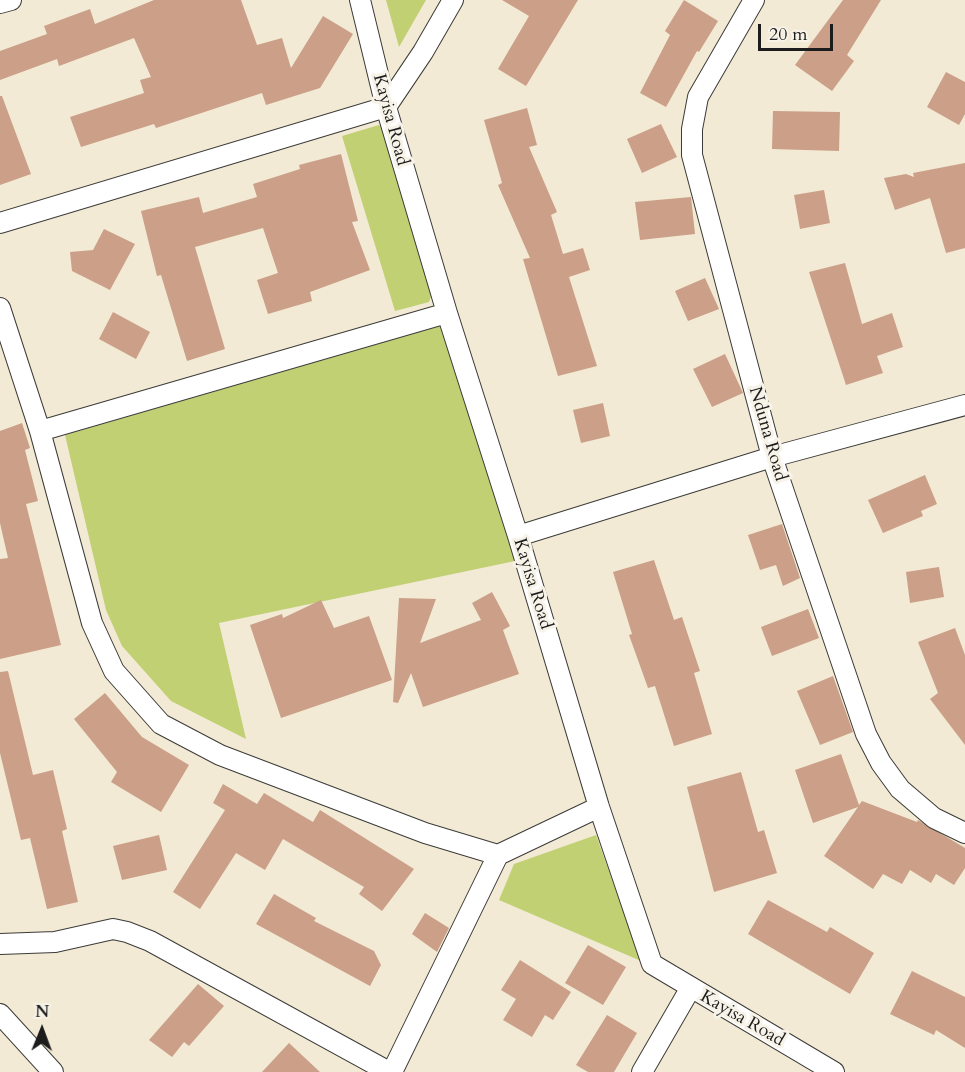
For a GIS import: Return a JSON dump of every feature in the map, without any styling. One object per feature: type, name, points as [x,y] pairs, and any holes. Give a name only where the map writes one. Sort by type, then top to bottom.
[{"type":"street","points":[[0,3],[11,0]]},
{"type":"street","name":"Kayisa Road","points":[[360,0],[386,107],[447,313],[518,536],[599,807],[652,964],[690,989],[834,1072]]},
{"type":"street","points":[[0,223],[386,107],[423,52],[453,0]]},
{"type":"street","name":"Nduna Road","points":[[754,0],[698,97],[692,129],[692,155],[771,457],[866,734],[881,763],[900,789],[934,818],[965,832]]},
{"type":"street","points":[[0,308],[40,431],[92,623],[114,671],[161,724],[220,755],[425,833],[498,855]]},
{"type":"street","points":[[40,431],[447,313]]},
{"type":"street","points":[[518,536],[771,457],[965,405]]},
{"type":"street","points":[[0,944],[55,942],[113,929],[127,932],[150,941],[391,1072],[498,855],[599,807]]},
{"type":"street","points":[[642,1072],[690,989]]},
{"type":"street","points":[[0,1014],[53,1072]]},
{"type":"green space","points":[[386,0],[426,0],[399,47]]},
{"type":"green space","points":[[379,125],[384,129],[432,294],[429,302],[395,311],[342,136]]},
{"type":"green space","points":[[440,326],[515,561],[219,623],[246,739],[171,701],[122,646],[106,610],[65,435]]},
{"type":"green space","points":[[596,835],[641,961],[499,900],[514,864]]},
{"type":"building","points":[[154,0],[241,0],[257,45],[282,38],[291,68],[323,16],[353,34],[320,88],[266,105],[262,93],[156,128],[154,124],[81,147],[70,117],[144,93],[140,80],[151,77],[134,38],[59,66],[57,59],[0,80],[0,51],[47,34],[44,26],[90,9],[95,24]]},
{"type":"building","points":[[502,0],[578,0],[526,86],[498,69],[529,16]]},
{"type":"building","points":[[684,0],[718,21],[699,52],[697,51],[666,107],[640,93],[670,35],[665,31]]},
{"type":"building","points":[[843,0],[881,0],[847,55],[854,61],[832,91],[795,65]]},
{"type":"building","points":[[946,72],[965,82],[965,114],[959,125],[927,107]]},
{"type":"building","points":[[0,96],[2,96],[31,174],[0,185]]},
{"type":"building","points":[[527,108],[537,145],[529,147],[557,212],[551,215],[563,254],[583,248],[590,270],[569,277],[597,366],[558,376],[523,259],[530,258],[498,185],[502,183],[484,120]]},
{"type":"building","points":[[773,111],[840,112],[839,151],[772,149]]},
{"type":"building","points":[[661,124],[677,157],[642,173],[627,139]]},
{"type":"building","points":[[341,154],[358,221],[352,222],[370,270],[310,292],[312,301],[268,314],[257,280],[278,273],[263,228],[195,247],[225,349],[187,361],[161,275],[157,276],[141,211],[199,197],[203,213],[257,197],[253,184],[300,169],[299,165]]},
{"type":"building","points":[[965,163],[965,248],[946,253],[930,198],[895,210],[884,178],[906,174],[914,177],[913,173]]},
{"type":"building","points":[[824,190],[830,223],[800,229],[794,195]]},
{"type":"building","points":[[691,197],[695,234],[640,240],[635,202]]},
{"type":"building","points":[[104,229],[135,244],[110,290],[72,271],[70,252],[93,250]]},
{"type":"building","points":[[845,263],[862,324],[892,313],[903,347],[877,356],[883,373],[846,385],[809,272]]},
{"type":"building","points":[[705,278],[719,309],[688,321],[675,291]]},
{"type":"building","points":[[113,312],[150,332],[136,359],[99,339]]},
{"type":"building","points":[[725,354],[743,393],[712,407],[693,369]]},
{"type":"building","points":[[603,403],[610,436],[581,443],[573,410]]},
{"type":"building","points":[[22,423],[30,448],[25,450],[38,501],[26,504],[61,645],[0,659],[0,559],[8,558],[0,523],[0,431]]},
{"type":"building","points":[[925,475],[937,504],[921,511],[923,516],[883,533],[868,500]]},
{"type":"building","points":[[782,524],[800,578],[783,586],[776,565],[760,570],[748,535]]},
{"type":"building","points":[[654,560],[674,620],[682,617],[700,671],[694,673],[712,734],[674,746],[655,686],[648,688],[629,635],[632,634],[613,572]]},
{"type":"building","points":[[939,567],[944,597],[910,603],[906,572]]},
{"type":"building","points":[[492,592],[510,626],[503,630],[519,674],[423,707],[411,673],[398,703],[393,702],[399,598],[436,599],[420,643],[481,620],[472,603]]},
{"type":"building","points":[[321,600],[334,628],[369,616],[392,680],[281,718],[250,625],[282,614],[283,618]]},
{"type":"building","points":[[808,609],[819,638],[772,656],[761,627]]},
{"type":"building","points":[[955,628],[965,655],[965,745],[930,699],[938,693],[918,642]]},
{"type":"building","points":[[8,671],[33,775],[53,770],[67,829],[62,831],[78,902],[47,909],[30,838],[21,840],[0,753],[0,672]]},
{"type":"building","points":[[833,676],[853,732],[820,745],[797,691]]},
{"type":"building","points":[[105,693],[142,737],[189,765],[161,812],[111,782],[117,772],[74,719]]},
{"type":"building","points":[[841,754],[859,805],[862,801],[917,822],[918,820],[965,848],[965,868],[954,885],[936,874],[931,883],[910,870],[902,884],[883,874],[873,889],[824,856],[858,807],[813,823],[795,770]]},
{"type":"building","points":[[741,772],[758,832],[764,830],[777,873],[714,892],[687,787]]},
{"type":"building","points":[[223,784],[257,804],[264,793],[313,822],[320,810],[414,869],[382,911],[359,894],[364,887],[283,839],[265,870],[236,853],[200,909],[173,892],[225,810],[213,803]]},
{"type":"building","points":[[159,835],[167,870],[122,880],[113,846]]},
{"type":"building","points":[[274,894],[316,918],[314,921],[374,951],[381,965],[370,986],[256,924]]},
{"type":"building","points":[[768,900],[827,932],[830,927],[874,953],[850,994],[748,934]]},
{"type":"building","points":[[425,913],[449,928],[437,952],[412,934]]},
{"type":"building","points":[[588,945],[626,967],[603,1005],[565,983]]},
{"type":"building","points":[[520,960],[571,992],[553,1020],[545,1015],[532,1037],[503,1020],[516,999],[501,990]]},
{"type":"building","points":[[912,971],[965,997],[965,1048],[936,1030],[934,1035],[890,1014]]},
{"type":"building","points":[[198,984],[224,1006],[189,1046],[184,1042],[172,1057],[149,1040]]},
{"type":"building","points":[[607,1015],[637,1033],[614,1072],[588,1072],[576,1065]]},
{"type":"building","points":[[289,1043],[320,1072],[262,1072]]}]
